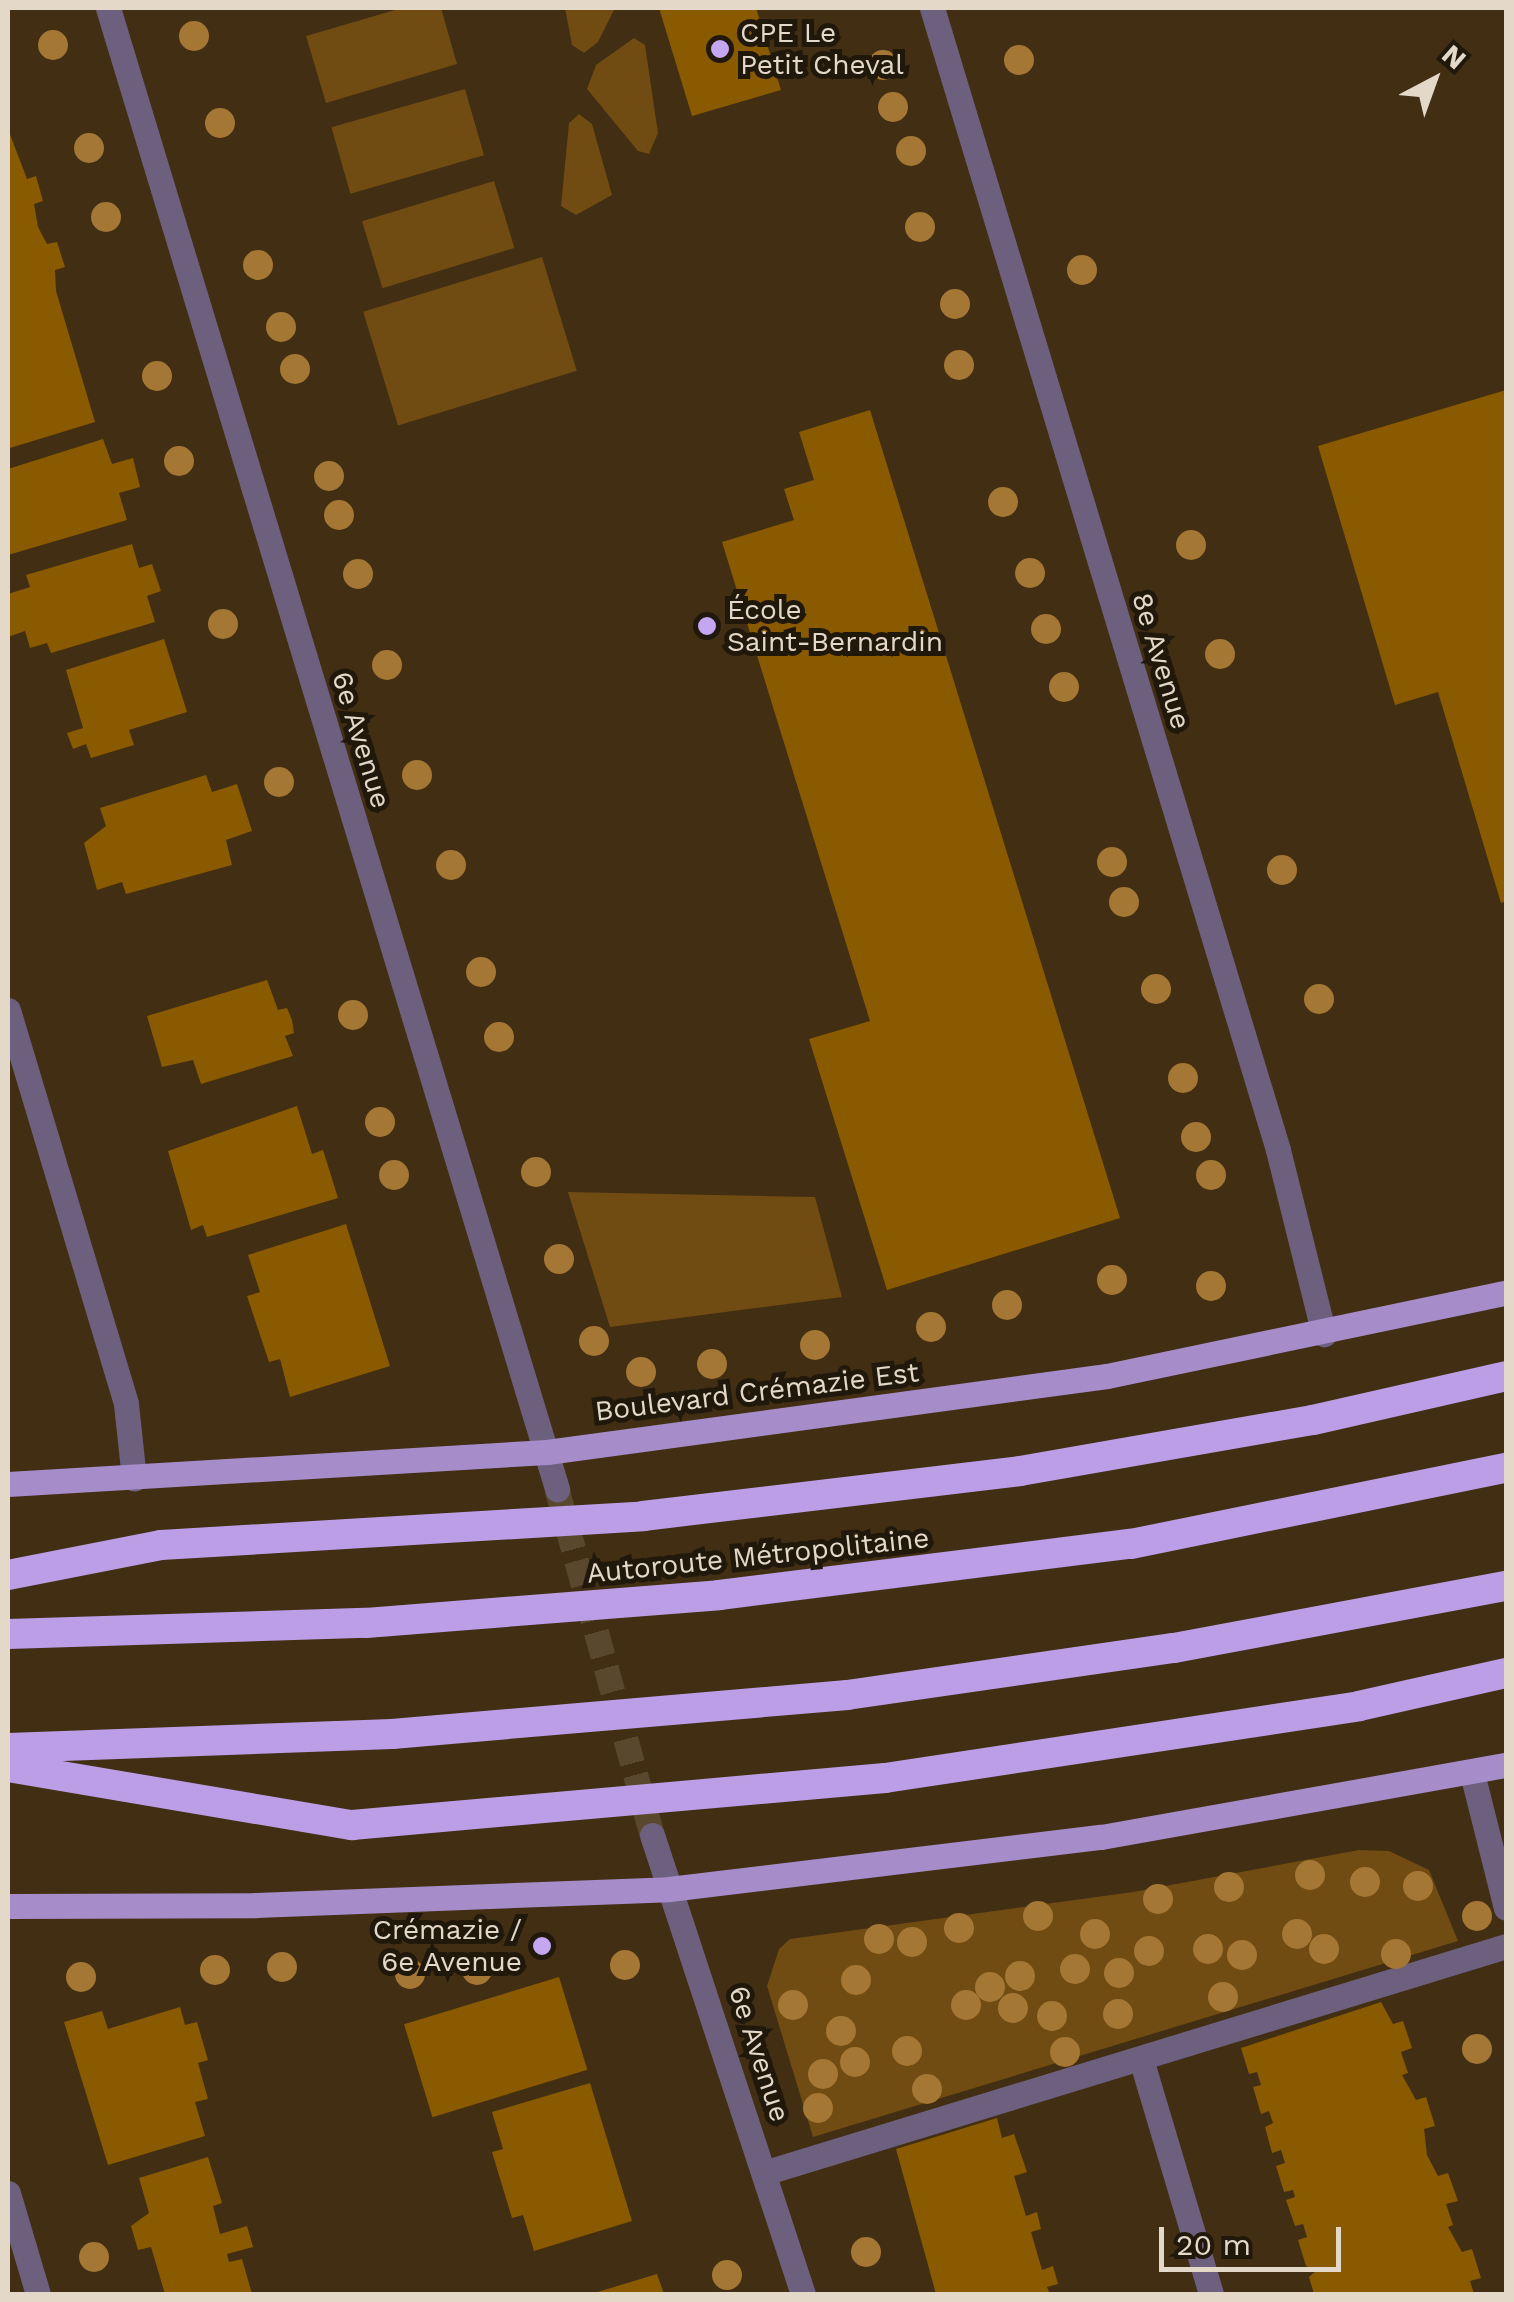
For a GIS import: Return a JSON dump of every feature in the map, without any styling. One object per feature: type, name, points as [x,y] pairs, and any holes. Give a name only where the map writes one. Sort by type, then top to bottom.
[{"type":"highway","points":[[8,1575],[161,1546],[643,1516],[905,1485],[1313,1420],[1506,1376]]},
{"type":"highway","name":"Autoroute Métropolitaine","points":[[8,1634],[366,1623],[737,1593],[1131,1544],[1506,1468]]},
{"type":"highway","points":[[8,1748],[392,1734],[847,1695],[1174,1648],[1506,1586]]},
{"type":"highway","points":[[8,1767],[352,1825],[885,1778],[1359,1706],[1506,1673]]},
{"type":"main road","name":"Boulevard Crémazie Est","points":[[8,1484],[547,1452],[1107,1376],[1324,1334],[1506,1292]]},
{"type":"main road","points":[[8,1906],[256,1905],[669,1889],[1101,1837],[1506,1766]]},
{"type":"street","name":"6e Avenue","points":[[108,8],[557,1488]]},
{"type":"street","name":"8e Avenue","points":[[932,8],[1278,1150],[1324,1334]]},
{"type":"street","points":[[8,1010],[126,1404],[134,1479]]},
{"type":"street","points":[[1472,1773],[1506,1908]]},
{"type":"street","name":"6e Avenue","points":[[652,1835],[803,2294]]},
{"type":"street","points":[[766,2172],[1506,1946]]},
{"type":"street","points":[[1141,2059],[1211,2294]]},
{"type":"street","points":[[8,2193],[38,2294]]},
{"type":"shaded area","points":[[402,8],[441,8],[457,64],[326,103],[306,36]]},
{"type":"shaded area","points":[[565,8],[615,8],[598,42],[584,53],[572,45]]},
{"type":"shaded area","points":[[634,38],[645,45],[658,133],[649,154],[638,151],[587,89],[596,65]]},
{"type":"shaded area","points":[[465,89],[484,155],[350,194],[331,127]]},
{"type":"shaded area","points":[[579,114],[592,124],[612,195],[576,215],[561,206],[569,123]]},
{"type":"shaded area","points":[[494,181],[514,248],[382,288],[362,221]]},
{"type":"shaded area","points":[[542,257],[577,371],[398,425],[363,312]]},
{"type":"shaded area","points":[[568,1192],[815,1197],[842,1297],[610,1327]]},
{"type":"shaded area","points":[[1359,1850],[1389,1851],[1429,1870],[1458,1941],[813,2137],[767,1986],[779,1949],[790,1939],[1133,1892]]},
{"type":"building","name":"CPE Le Petit Cheval","points":[[659,8],[756,8],[781,90],[692,116]]},
{"type":"building","points":[[8,129],[27,179],[36,176],[43,201],[34,204],[38,227],[47,244],[57,242],[65,267],[55,270],[56,291],[95,422],[10,448]]},
{"type":"building","points":[[1506,390],[1506,901],[1501,903],[1438,692],[1395,705],[1318,446]]},
{"type":"building","points":[[870,410],[1120,1218],[887,1290],[809,1039],[870,1021],[722,542],[794,520],[784,489],[814,480],[799,432]]},
{"type":"building","points":[[103,439],[112,464],[133,458],[140,487],[119,493],[127,520],[8,555],[8,469]]},
{"type":"building","points":[[132,544],[139,568],[152,564],[161,591],[147,596],[155,622],[51,653],[47,643],[30,648],[25,631],[8,637],[8,594],[30,587],[26,575]]},
{"type":"building","points":[[164,639],[187,712],[129,730],[134,745],[91,758],[86,744],[73,749],[67,733],[83,728],[66,670]]},
{"type":"building","points":[[206,775],[212,792],[237,784],[252,831],[226,840],[232,865],[126,894],[122,882],[97,890],[84,843],[106,826],[100,808]]},
{"type":"building","points":[[267,980],[278,1010],[287,1008],[292,1020],[294,1033],[285,1036],[293,1056],[201,1084],[193,1060],[162,1067],[147,1016]]},
{"type":"building","points":[[297,1106],[312,1154],[323,1150],[338,1198],[207,1237],[203,1225],[191,1230],[168,1151]]},
{"type":"building","points":[[346,1224],[390,1366],[290,1397],[280,1359],[269,1362],[247,1296],[260,1292],[248,1255]]},
{"type":"building","points":[[559,1977],[587,2070],[432,2117],[404,2024]]},
{"type":"building","points":[[1381,2002],[1393,2024],[1403,2021],[1412,2048],[1401,2052],[1408,2073],[1402,2075],[1416,2100],[1426,2097],[1435,2126],[1424,2129],[1427,2155],[1438,2176],[1448,2173],[1458,2201],[1446,2204],[1453,2225],[1448,2227],[1462,2252],[1472,2249],[1481,2278],[1470,2281],[1474,2294],[1314,2294],[1309,2277],[1317,2270],[1306,2266],[1298,2240],[1307,2237],[1303,2224],[1295,2226],[1286,2200],[1295,2197],[1293,2190],[1284,2192],[1276,2166],[1285,2163],[1281,2150],[1272,2153],[1265,2127],[1273,2123],[1269,2111],[1261,2114],[1253,2087],[1261,2085],[1257,2072],[1249,2074],[1241,2048]]},
{"type":"building","points":[[180,2007],[185,2025],[197,2022],[208,2060],[198,2063],[208,2099],[195,2102],[205,2136],[108,2165],[64,2022],[102,2011],[108,2029]]},
{"type":"building","points":[[590,2083],[632,2221],[534,2251],[523,2215],[512,2218],[492,2152],[503,2149],[492,2112]]},
{"type":"building","points":[[997,2118],[1002,2138],[1014,2134],[1027,2172],[1014,2176],[1026,2216],[1037,2212],[1041,2229],[1031,2232],[1042,2270],[1053,2266],[1058,2284],[1047,2287],[1050,2294],[936,2294],[896,2149]]},
{"type":"building","points":[[208,2157],[222,2203],[213,2206],[220,2234],[247,2226],[253,2247],[227,2254],[229,2262],[242,2259],[252,2294],[165,2294],[151,2247],[138,2250],[131,2226],[149,2213],[139,2178]]},
{"type":"building","points":[[657,2274],[664,2294],[591,2294]]},
{"type":"tunnel","points":[[557,1489],[652,1835]]},
{"type":"place","name":"CPE Le Petit Cheval","points":[[720,49]]},
{"type":"place","name":"École Saint-Bernardin","points":[[707,626]]},
{"type":"place","name":"Crémazie / 6e Avenue","points":[[542,1946]]}]
